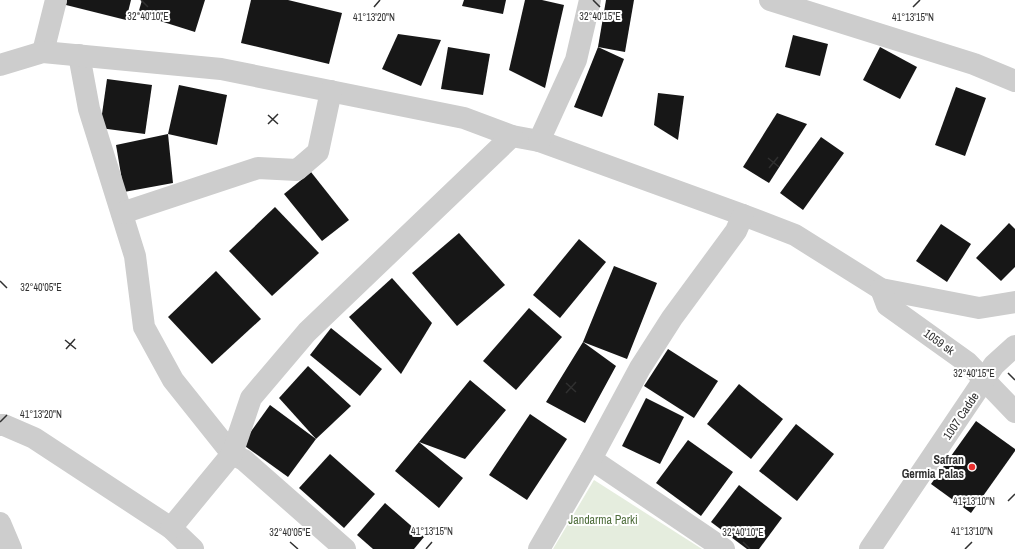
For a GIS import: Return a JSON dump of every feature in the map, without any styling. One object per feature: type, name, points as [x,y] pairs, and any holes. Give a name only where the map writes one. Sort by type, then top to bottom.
[{"type":"street","points":[[43,52],[56,0]]},
{"type":"street","points":[[539,141],[576,60],[590,0]]},
{"type":"street","points":[[770,0],[974,64],[1015,81]]},
{"type":"street","points":[[0,65],[43,52],[221,69],[464,118],[512,136],[539,141],[795,235],[881,289],[979,308],[1015,302]]},
{"type":"street","points":[[79,55],[89,109],[135,256],[144,327],[173,380],[232,454],[244,460],[345,549]]},
{"type":"street","points":[[122,213],[258,168],[297,170],[318,152],[331,91]]},
{"type":"street","points":[[171,528],[232,454],[251,398],[307,332],[512,136]]},
{"type":"street","points":[[539,549],[591,459],[644,362],[672,318],[736,231],[743,215]]},
{"type":"street","name":"1059 sk","points":[[881,289],[887,305],[968,363],[1015,412]]},
{"type":"street","name":"1007 Cadde","points":[[870,549],[994,366],[1015,346]]},
{"type":"street","points":[[0,424],[4,424],[34,438],[171,528],[193,549]]},
{"type":"street","points":[[591,459],[724,549]]},
{"type":"street","points":[[0,523],[11,549]]},
{"type":"green space","name":"Jandarma Parki","points":[[594,480],[702,549],[553,549]]},
{"type":"building","points":[[67,0],[131,0],[126,20],[66,5]]},
{"type":"building","points":[[142,0],[205,0],[195,32],[138,14]]},
{"type":"building","points":[[251,0],[288,0],[342,13],[329,64],[241,43]]},
{"type":"building","points":[[464,0],[506,0],[503,14],[462,6]]},
{"type":"building","points":[[525,0],[542,0],[564,5],[545,88],[509,70]]},
{"type":"building","points":[[606,0],[634,0],[625,52],[598,47]]},
{"type":"building","points":[[398,34],[441,40],[421,86],[382,69]]},
{"type":"building","points":[[793,35],[828,44],[820,76],[785,67]]},
{"type":"building","points":[[448,47],[490,54],[483,95],[441,89]]},
{"type":"building","points":[[598,47],[624,59],[602,117],[574,107]]},
{"type":"building","points":[[880,47],[917,67],[900,99],[863,80]]},
{"type":"building","points":[[107,79],[152,85],[145,134],[100,128]]},
{"type":"building","points":[[179,85],[227,95],[217,145],[168,134]]},
{"type":"building","points":[[956,87],[986,98],[965,156],[935,145]]},
{"type":"building","points":[[658,93],[684,96],[678,140],[654,125]]},
{"type":"building","points":[[777,113],[807,124],[769,183],[743,167]]},
{"type":"building","points":[[168,134],[173,183],[124,192],[116,145]]},
{"type":"building","points":[[821,137],[844,153],[803,210],[780,193]]},
{"type":"building","points":[[311,172],[349,220],[322,241],[284,194]]},
{"type":"building","points":[[275,207],[319,253],[272,296],[229,251]]},
{"type":"building","points":[[1009,223],[1015,229],[1015,267],[1001,281],[976,258]]},
{"type":"building","points":[[941,224],[971,244],[947,282],[916,261]]},
{"type":"building","points":[[459,233],[505,285],[457,326],[412,273]]},
{"type":"building","points":[[579,239],[606,262],[560,318],[533,295]]},
{"type":"building","points":[[614,266],[657,283],[627,359],[583,342]]},
{"type":"building","points":[[216,271],[261,319],[212,364],[168,317]]},
{"type":"building","points":[[392,278],[432,323],[401,374],[349,317]]},
{"type":"building","points":[[529,308],[562,337],[516,390],[483,361]]},
{"type":"building","points":[[331,328],[382,369],[360,396],[310,355]]},
{"type":"building","points":[[583,342],[616,366],[585,423],[546,402]]},
{"type":"building","points":[[668,349],[718,381],[694,418],[644,386]]},
{"type":"building","points":[[308,366],[351,406],[316,439],[279,398]]},
{"type":"building","points":[[470,380],[506,410],[465,459],[419,442],[463,478],[439,508],[395,471]]},
{"type":"building","points":[[739,384],[783,419],[751,459],[707,424]]},
{"type":"building","points":[[646,398],[684,417],[660,464],[622,446]]},
{"type":"building","points":[[270,405],[316,439],[288,477],[242,444]]},
{"type":"building","points":[[530,414],[567,439],[527,500],[489,475]]},
{"type":"building","points":[[976,421],[1015,449],[1015,451],[971,513],[931,484]]},
{"type":"building","points":[[796,424],[834,454],[797,501],[759,471]]},
{"type":"building","points":[[688,440],[733,472],[701,516],[656,483]]},
{"type":"building","points":[[330,454],[375,494],[344,528],[299,488]]},
{"type":"building","points":[[739,485],[782,518],[759,549],[747,549],[711,522]]},
{"type":"building","points":[[385,503],[424,537],[414,549],[373,549],[357,535]]},
{"type":"place","name":"Safran Germia Palas","points":[[972,467]]}]
